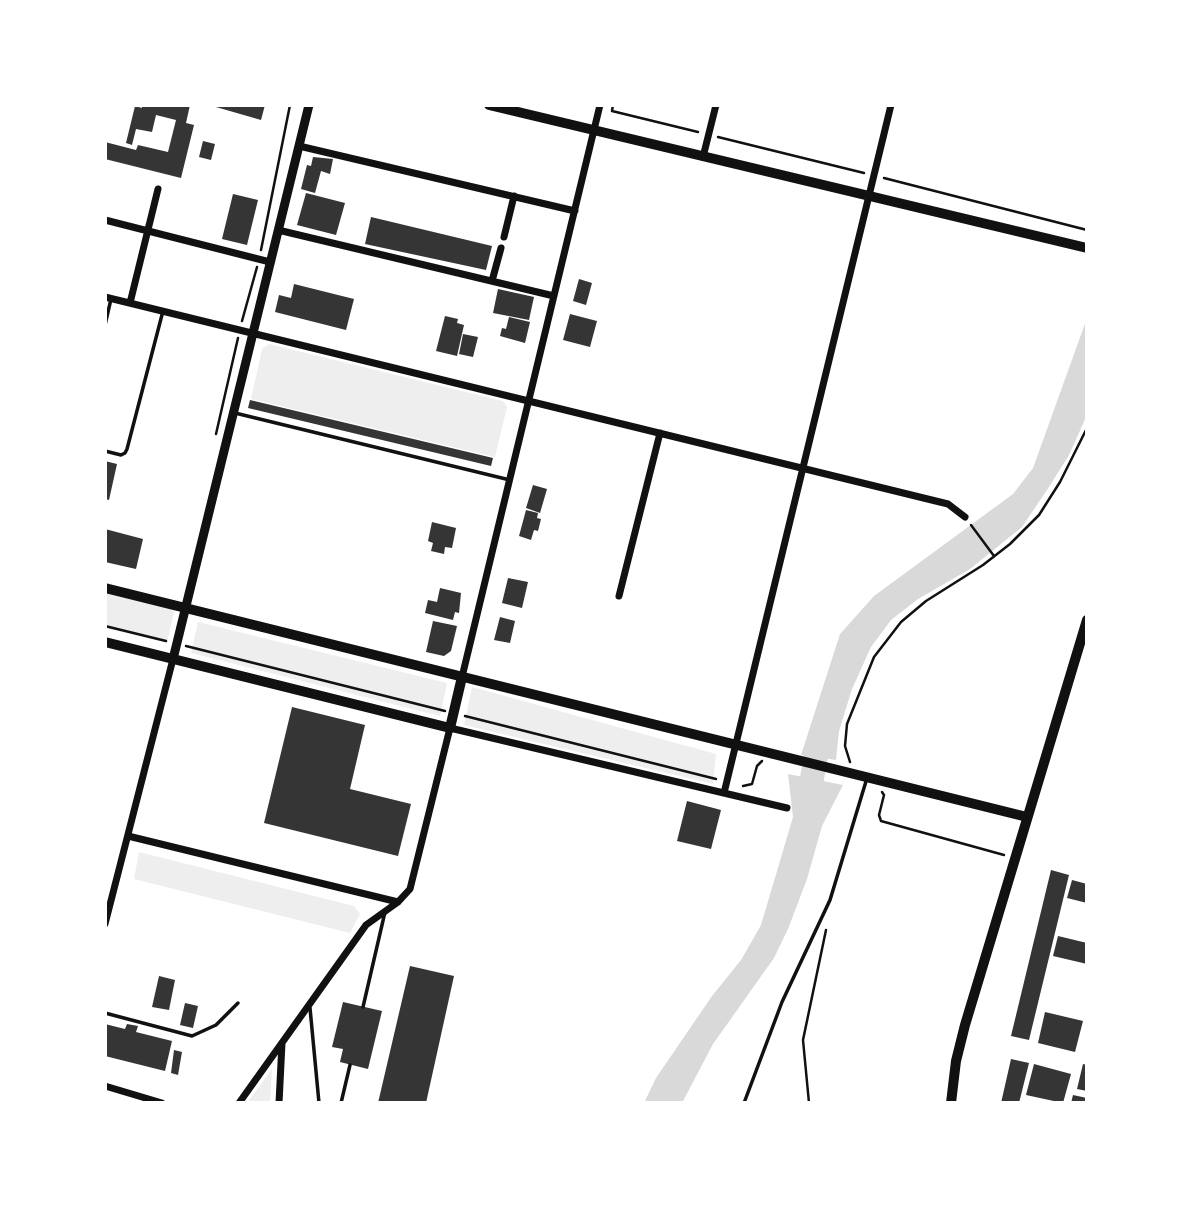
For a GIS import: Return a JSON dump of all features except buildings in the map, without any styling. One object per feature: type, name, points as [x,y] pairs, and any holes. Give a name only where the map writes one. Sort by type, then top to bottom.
[{"type":"main road","points":[[489,105],[1087,248]]},
{"type":"main road","points":[[105,588],[861,778],[1027,817]]},
{"type":"main road","points":[[951,1103],[962,1034],[1087,620]]},
{"type":"main road","points":[[105,642],[450,728],[462,677]]},
{"type":"street","points":[[105,924],[309,105]]},
{"type":"street","points":[[462,677],[600,105]]},
{"type":"street","points":[[703,157],[716,105]]},
{"type":"street","points":[[724,793],[891,105]]},
{"type":"street","points":[[299,146],[575,211]]},
{"type":"street","points":[[130,303],[158,189]]},
{"type":"street","points":[[504,237],[514,196]]},
{"type":"street","points":[[105,220],[270,262]]},
{"type":"street","points":[[278,230],[554,296]]},
{"type":"street","points":[[492,281],[500,248]]},
{"type":"street","points":[[108,298],[948,504],[967,519]]},
{"type":"street","points":[[620,596],[660,433]]},
{"type":"street","points":[[239,1103],[366,925],[398,902],[410,889],[450,728],[787,808]]},
{"type":"street","points":[[128,836],[398,902]]},
{"type":"street","points":[[279,1103],[282,1043]]},
{"type":"street","points":[[105,1086],[162,1103]]},
{"type":"lane","points":[[105,325],[108,298]]},
{"type":"lane","points":[[105,451],[121,455],[127,449],[163,311]]},
{"type":"lane","points":[[233,413],[510,480]]},
{"type":"lane","points":[[744,1103],[782,1002],[830,900],[861,778]]},
{"type":"lane","points":[[363,1007],[385,910]]},
{"type":"lane","points":[[105,1013],[192,1037],[216,1025],[238,1003]]},
{"type":"lane","points":[[310,1003],[319,1103]]},
{"type":"lane","points":[[341,1103],[350,1065]]},
{"type":"path","points":[[215,435],[259,258],[290,105]]},
{"type":"path","points":[[613,105],[612,111],[697,132]]},
{"type":"path","points":[[720,137],[1087,230]]},
{"type":"path","points":[[1015,858],[881,821],[879,815],[884,795],[880,789],[861,778],[847,756],[847,724],[874,657],[901,622],[994,556],[1039,515],[1060,482],[1087,428]]},
{"type":"path","points":[[967,519],[994,556]]},
{"type":"path","points":[[105,626],[745,787],[752,784],[757,766],[762,761]]},
{"type":"path","points":[[809,1103],[803,1040],[826,929]]},
{"type":"shaded area","points":[[1087,318],[1087,415],[1069,455],[1047,490],[1022,527],[970,569],[918,599],[891,620],[871,647],[852,689],[839,731],[836,760],[801,755],[840,634],[874,596],[1013,494],[1033,468]]},
{"type":"shaded area","points":[[269,344],[503,401],[507,407],[495,457],[251,399],[262,349]]},
{"type":"shaded area","points":[[105,590],[175,607],[167,643],[105,628]]},
{"type":"shaded area","points":[[198,622],[447,683],[440,716],[191,653]]},
{"type":"shaded area","points":[[472,687],[716,754],[713,784],[464,725]]},
{"type":"shaded area","points":[[788,774],[843,785],[822,826],[807,879],[788,929],[774,958],[713,1044],[682,1103],[644,1103],[656,1078],[712,996],[741,960],[761,925],[793,817]]},
{"type":"shaded area","points":[[139,852],[354,906],[360,914],[350,933],[134,879]]},
{"type":"shaded area","points":[[272,1069],[270,1103],[247,1103]]},
{"type":"waterway","points":[[806,811],[825,724]]}]
